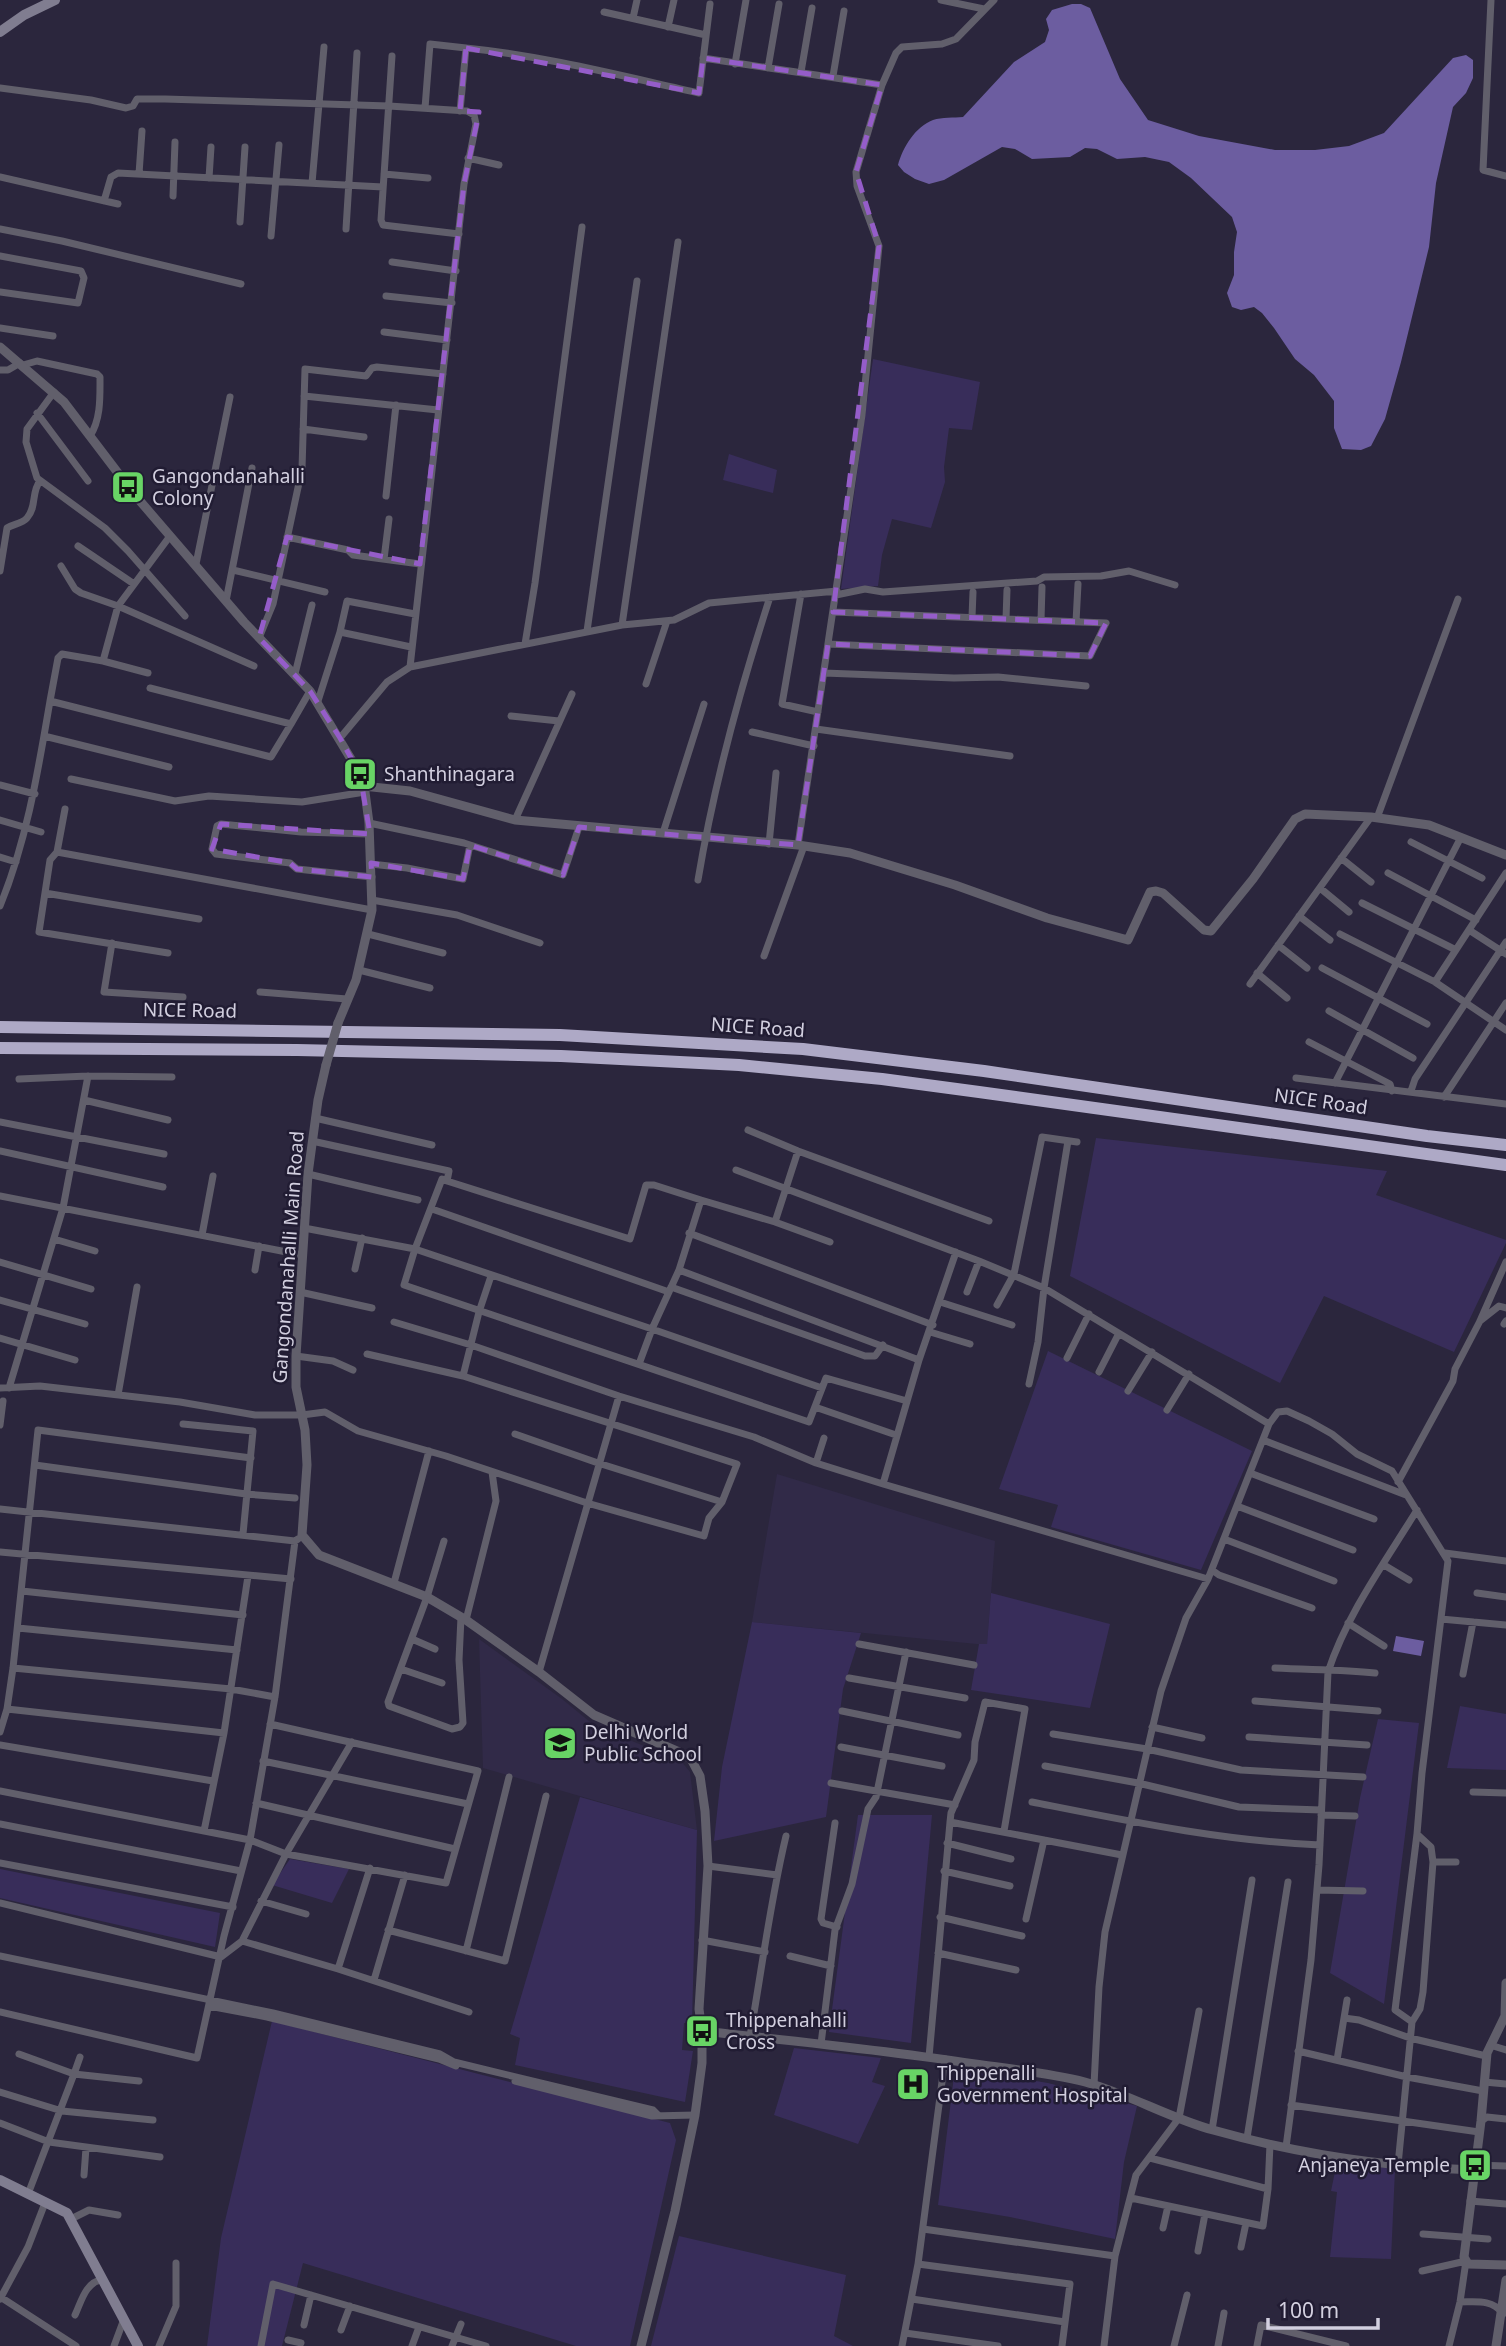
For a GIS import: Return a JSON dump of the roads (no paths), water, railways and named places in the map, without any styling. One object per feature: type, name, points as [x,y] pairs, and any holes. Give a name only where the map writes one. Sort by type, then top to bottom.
[{"type":"highway","name":"NICE Road","points":[[0,1027],[560,1035],[791,1048],[984,1071],[1506,1145]]},
{"type":"highway","name":"NICE Road","points":[[0,1048],[297,1050],[561,1056],[739,1065],[882,1079],[1506,1165]]},
{"type":"main road","points":[[0,32],[24,15],[55,0]]},
{"type":"main road","points":[[0,2180],[62,2210],[71,2218],[138,2346]]},
{"type":"street","points":[[632,19],[637,0]]},
{"type":"street","points":[[668,27],[674,0]]},
{"type":"street","points":[[735,64],[746,0]]},
{"type":"street","points":[[942,0],[985,9]]},
{"type":"street","points":[[764,956],[801,845],[849,491],[862,415],[879,246],[857,186],[856,172],[882,85],[896,53],[902,47],[942,44],[956,39],[994,0]]},
{"type":"street","points":[[1491,0],[1483,170],[1506,176]]},
{"type":"street","points":[[425,108],[430,44],[507,52],[645,79],[699,93],[710,4]]},
{"type":"street","points":[[768,68],[779,4]]},
{"type":"street","points":[[801,72],[812,8]]},
{"type":"street","points":[[832,76],[844,11]]},
{"type":"street","points":[[604,12],[706,35]]},
{"type":"street","points":[[312,183],[324,47]]},
{"type":"street","points":[[460,111],[466,48]]},
{"type":"street","points":[[346,229],[357,53]]},
{"type":"street","points":[[392,56],[381,220],[383,225],[459,234]]},
{"type":"street","points":[[703,58],[882,85]]},
{"type":"street","points":[[0,88],[91,100],[126,108],[133,106],[137,99],[389,106],[460,111],[474,115],[476,124],[468,158],[410,667]]},
{"type":"street","points":[[139,174],[142,131]]},
{"type":"street","points":[[173,196],[175,142]]},
{"type":"street","points":[[271,236],[279,145]]},
{"type":"street","points":[[209,178],[211,147]]},
{"type":"street","points":[[240,222],[245,147]]},
{"type":"street","points":[[468,158],[499,165]]},
{"type":"street","points":[[104,201],[111,177],[115,174],[383,187]]},
{"type":"street","points":[[384,174],[428,178]]},
{"type":"street","points":[[0,177],[118,204]]},
{"type":"street","points":[[525,644],[582,227]]},
{"type":"street","points":[[0,229],[241,284]]},
{"type":"street","points":[[622,625],[678,242]]},
{"type":"street","points":[[0,256],[81,271],[84,278],[78,303],[0,292]]},
{"type":"street","points":[[392,261],[456,271]]},
{"type":"street","points":[[587,631],[637,281]]},
{"type":"street","points":[[386,296],[452,303]]},
{"type":"street","points":[[0,328],[53,336]]},
{"type":"street","points":[[384,332],[447,340]]},
{"type":"street","name":"Gangondanahalli Main Road","points":[[0,347],[64,402],[134,494],[259,638],[310,691],[360,774],[364,789],[372,864],[372,905],[368,934],[359,970],[338,1023],[326,1065],[315,1118],[308,1174],[296,1356],[296,1387],[305,1430],[307,1465],[299,1538]]},
{"type":"street","points":[[0,370],[37,361],[97,374],[100,377],[99,411],[96,427],[90,436]]},
{"type":"street","points":[[259,638],[273,604],[302,469],[305,369],[366,376],[372,368],[377,367],[443,374]]},
{"type":"street","points":[[54,392],[27,429],[26,442],[32,467],[40,481],[104,528],[185,616]]},
{"type":"street","points":[[196,564],[230,397]]},
{"type":"street","points":[[304,397],[439,410]]},
{"type":"street","points":[[386,496],[396,405]]},
{"type":"street","points":[[37,413],[88,481]]},
{"type":"street","points":[[303,429],[364,437]]},
{"type":"street","points":[[226,601],[252,468]]},
{"type":"street","points":[[0,571],[7,528],[28,517],[33,506],[35,489],[40,481]]},
{"type":"street","points":[[384,559],[389,519]]},
{"type":"street","points":[[103,661],[118,606],[170,536]]},
{"type":"street","points":[[287,537],[348,550],[353,555],[421,564]]},
{"type":"street","points":[[78,546],[134,584]]},
{"type":"street","points":[[61,566],[80,593],[118,606],[254,666]]},
{"type":"street","points":[[233,570],[325,592]]},
{"type":"street","points":[[340,738],[387,682],[410,667],[587,631],[674,620],[709,603],[865,589],[883,592],[974,586],[1037,581],[1044,578],[1101,576],[1129,571],[1175,585]]},
{"type":"street","points":[[1076,622],[1077,584]]},
{"type":"street","points":[[1041,620],[1042,587]]},
{"type":"street","points":[[1006,619],[1007,590]]},
{"type":"street","points":[[972,617],[973,592]]},
{"type":"street","points":[[801,594],[782,704],[818,712]]},
{"type":"street","points":[[698,880],[705,838],[738,705],[770,597]]},
{"type":"street","points":[[1250,984],[1374,817],[1458,599]]},
{"type":"street","points":[[318,701],[347,601],[415,614]]},
{"type":"street","points":[[295,674],[312,605]]},
{"type":"street","points":[[828,644],[1090,656],[1106,623],[833,612]]},
{"type":"street","points":[[646,684],[667,621]]},
{"type":"street","points":[[340,632],[411,647]]},
{"type":"street","points":[[0,906],[2,894],[16,862],[35,794],[58,658],[62,654],[148,673]]},
{"type":"street","points":[[824,673],[998,677],[1086,686]]},
{"type":"street","points":[[150,688],[291,724]]},
{"type":"street","points":[[50,701],[271,757],[310,691]]},
{"type":"street","points":[[515,820],[572,694]]},
{"type":"street","points":[[663,832],[704,704]]},
{"type":"street","points":[[511,716],[559,721]]},
{"type":"street","points":[[816,729],[1010,755]]},
{"type":"street","points":[[752,732],[814,746]]},
{"type":"street","points":[[44,736],[169,767]]},
{"type":"street","points":[[769,844],[776,773]]},
{"type":"street","points":[[71,779],[175,802],[209,796],[302,802],[364,789],[410,791],[515,820],[801,845],[850,853],[1046,918],[1128,940],[1150,892],[1163,893],[1204,930],[1211,931],[1254,879],[1296,819],[1305,814],[1374,817],[1429,825],[1506,855]]},
{"type":"street","points":[[0,785],[35,794]]},
{"type":"street","points":[[65,809],[57,852],[50,860],[39,932],[168,953]]},
{"type":"street","points":[[0,820],[41,832]]},
{"type":"street","points":[[369,823],[470,845],[563,875],[579,827]]},
{"type":"street","points":[[369,834],[301,832],[221,824],[217,826],[212,849],[216,854],[290,863],[297,869],[372,877]]},
{"type":"street","points":[[1335,1083],[1461,837]]},
{"type":"street","points":[[1411,842],[1482,878]]},
{"type":"street","points":[[372,864],[463,879],[470,845]]},
{"type":"street","points":[[57,852],[372,905],[457,915],[540,943]]},
{"type":"street","points":[[0,858],[16,862]]},
{"type":"street","points":[[1341,858],[1371,882]]},
{"type":"street","points":[[1388,873],[1476,920]]},
{"type":"street","points":[[1435,982],[1506,873]]},
{"type":"street","points":[[1320,888],[1349,912]]},
{"type":"street","points":[[45,893],[200,919]]},
{"type":"street","points":[[1362,903],[1456,950]]},
{"type":"street","points":[[1299,916],[1330,940]]},
{"type":"street","points":[[1469,930],[1503,952]]},
{"type":"street","points":[[368,934],[443,953]]},
{"type":"street","points":[[1340,934],[1435,982],[1506,1030]]},
{"type":"street","points":[[1410,1091],[1415,1079],[1503,952],[1506,942]]},
{"type":"street","points":[[112,943],[104,992],[183,997]]},
{"type":"street","points":[[1278,945],[1307,968]]},
{"type":"street","points":[[1322,968],[1427,1024]]},
{"type":"street","points":[[359,970],[430,988]]},
{"type":"street","points":[[1257,973],[1287,998]]},
{"type":"street","points":[[260,992],[347,999]]},
{"type":"street","points":[[1444,1097],[1506,1003]]},
{"type":"street","points":[[1329,1011],[1413,1058]]},
{"type":"street","points":[[1309,1042],[1390,1084],[1392,1091]]},
{"type":"street","points":[[9,1388],[63,1208],[88,1076]]},
{"type":"street","points":[[19,1079],[172,1077]]},
{"type":"street","points":[[1296,1078],[1506,1104]]},
{"type":"street","points":[[83,1100],[168,1120]]},
{"type":"street","points":[[315,1118],[432,1145]]},
{"type":"street","points":[[0,1122],[164,1154]]},
{"type":"street","points":[[748,1130],[989,1221]]},
{"type":"street","points":[[997,1306],[1014,1274],[1042,1137],[1072,1142],[1029,1384]]},
{"type":"street","points":[[312,1141],[449,1171],[447,1181]]},
{"type":"street","points":[[0,1151],[163,1187]]},
{"type":"street","points":[[775,1222],[798,1151]]},
{"type":"street","points":[[736,1170],[1014,1274],[1044,1288],[1269,1424]]},
{"type":"street","points":[[308,1174],[418,1200]]},
{"type":"street","points":[[202,1235],[213,1176]]},
{"type":"street","points":[[830,1242],[654,1185],[646,1185],[630,1240],[442,1179],[404,1285],[809,1422],[826,1378],[907,1401]]},
{"type":"street","points":[[0,1196],[302,1255]]},
{"type":"street","points":[[639,1364],[680,1270],[701,1200]]},
{"type":"street","points":[[432,1209],[865,1356],[875,1356],[883,1345]]},
{"type":"street","points":[[304,1228],[415,1249],[822,1388]]},
{"type":"street","points":[[689,1233],[970,1344]]},
{"type":"street","points":[[355,1269],[362,1238]]},
{"type":"street","points":[[54,1240],[95,1251]]},
{"type":"street","points":[[255,1270],[260,1246]]},
{"type":"street","points":[[883,1485],[895,1435],[956,1252]]},
{"type":"street","points":[[967,1292],[979,1261]]},
{"type":"street","points":[[0,1262],[91,1289]]},
{"type":"street","points":[[1398,1482],[1453,1381],[1455,1369],[1506,1262]]},
{"type":"street","points":[[680,1270],[919,1360]]},
{"type":"street","points":[[463,1376],[479,1311],[491,1276]]},
{"type":"street","points":[[118,1395],[137,1287]]},
{"type":"street","points":[[300,1292],[372,1308]]},
{"type":"street","points":[[0,1300],[85,1324]]},
{"type":"street","points":[[940,1302],[1012,1325]]},
{"type":"street","points":[[1480,1321],[1499,1306],[1506,1308]]},
{"type":"street","points":[[1067,1358],[1089,1314]]},
{"type":"street","points":[[394,1322],[754,1437],[816,1463],[883,1485],[1208,1579]]},
{"type":"street","points":[[1099,1372],[1118,1335]]},
{"type":"street","points":[[0,1338],[75,1360]]},
{"type":"street","points":[[1128,1391],[1152,1352]]},
{"type":"street","points":[[0,1388],[40,1386],[180,1402],[255,1415],[325,1412],[358,1431],[429,1451],[587,1503],[704,1536],[709,1518],[722,1502],[737,1464],[463,1376],[368,1354]]},
{"type":"street","points":[[296,1356],[333,1361],[353,1370]]},
{"type":"street","points":[[1167,1410],[1189,1374]]},
{"type":"street","points":[[539,1672],[619,1396]]},
{"type":"street","points":[[0,1425],[3,1401]]},
{"type":"street","points":[[816,1407],[895,1435]]},
{"type":"street","points":[[1094,2085],[1105,1932],[1161,1691],[1186,1618],[1208,1579],[1269,1424],[1278,1412],[1287,1411],[1309,1421],[1332,1434],[1357,1454],[1392,1471],[1448,1561],[1395,2010],[1412,2022]]},
{"type":"street","points":[[183,1424],[253,1431],[243,1534]]},
{"type":"street","points":[[0,1732],[13,1668],[38,1430],[251,1458]]},
{"type":"street","points":[[515,1434],[722,1502]]},
{"type":"street","points":[[816,1463],[824,1438]]},
{"type":"street","points":[[1264,1440],[1407,1495]]},
{"type":"street","points":[[394,1583],[429,1451]]},
{"type":"street","points":[[36,1465],[246,1494],[295,1498]]},
{"type":"street","points":[[444,1541],[427,1597],[388,1702],[389,1706],[452,1729],[463,1723],[459,1652],[463,1618],[496,1501],[492,1472]]},
{"type":"street","points":[[1250,1473],[1374,1519]]},
{"type":"street","points":[[1237,1506],[1353,1550]]},
{"type":"street","points":[[0,1509],[29,1514],[299,1538],[319,1555],[427,1597],[463,1618],[594,1715],[691,1759],[700,1776],[708,1866],[699,2009],[702,2063],[695,2115],[675,2211],[641,2346]]},
{"type":"street","points":[[1286,2147],[1311,1959],[1320,1845],[1328,1672],[1348,1623],[1417,1510]]},
{"type":"street","points":[[0,2012],[197,2058],[250,1840],[299,1538]]},
{"type":"street","points":[[1224,1539],[1334,1581]]},
{"type":"street","points":[[0,1552],[291,1579]]},
{"type":"street","points":[[1445,1553],[1506,1561]]},
{"type":"street","points":[[1384,1564],[1409,1580]]},
{"type":"street","points":[[1212,1570],[1219,1575],[1312,1608]]},
{"type":"street","points":[[204,1831],[224,1733],[248,1576]]},
{"type":"street","points":[[22,1591],[243,1615]]},
{"type":"street","points":[[1477,1593],[1506,1597]]},
{"type":"street","points":[[1441,1619],[1506,1625]]},
{"type":"street","points":[[1463,1674],[1473,1622]]},
{"type":"street","points":[[1348,1623],[1384,1646]]},
{"type":"street","points":[[18,1628],[237,1650]]},
{"type":"street","points":[[412,1639],[435,1649]]},
{"type":"street","points":[[859,1643],[974,1665]]},
{"type":"street","points":[[821,2043],[837,1927],[852,1884],[868,1809],[877,1791],[906,1652]]},
{"type":"street","points":[[13,1668],[231,1689],[275,1697]]},
{"type":"street","points":[[1275,1668],[1375,1673]]},
{"type":"street","points":[[401,1669],[442,1683]]},
{"type":"street","points":[[849,1678],[965,1698]]},
{"type":"street","points":[[1255,1701],[1378,1711]]},
{"type":"street","points":[[929,2057],[950,1822],[974,1760],[975,1742],[985,1702],[1025,1709],[1004,1831]]},
{"type":"street","points":[[6,1709],[224,1733]]},
{"type":"street","points":[[842,1712],[958,1735]]},
{"type":"street","points":[[0,1791],[250,1840],[286,1854],[446,1883],[478,1771],[270,1724]]},
{"type":"street","points":[[1152,1727],[1202,1738]]},
{"type":"street","points":[[1052,1734],[1147,1749],[1241,1770],[1363,1777]]},
{"type":"street","points":[[1249,1737],[1367,1745]]},
{"type":"street","points":[[0,1903],[220,1957],[242,1941],[286,1854],[352,1742]]},
{"type":"street","points":[[0,1745],[213,1781]]},
{"type":"street","points":[[841,1747],[942,1766]]},
{"type":"street","points":[[263,1761],[468,1804]]},
{"type":"street","points":[[1045,1766],[1139,1783],[1239,1807],[1355,1816]]},
{"type":"street","points":[[466,1951],[509,1777]]},
{"type":"street","points":[[831,1783],[955,1805]]},
{"type":"street","points":[[1473,1792],[1506,1793]]},
{"type":"street","points":[[388,1930],[505,1961],[546,1796]]},
{"type":"street","points":[[256,1802],[455,1849]]},
{"type":"street","points":[[1032,1802],[1228,1838],[1262,1843],[1320,1845]]},
{"type":"street","points":[[950,1822],[1122,1855]]},
{"type":"street","points":[[835,1823],[821,1919],[823,1923],[837,1927]]},
{"type":"street","points":[[0,1824],[241,1871]]},
{"type":"street","points":[[1398,2165],[1412,2022],[1420,2009],[1423,1992],[1433,1862],[1431,1847],[1417,1835]]},
{"type":"street","points":[[750,2036],[765,1952],[768,1915],[786,1836]]},
{"type":"street","points":[[1027,1919],[1044,1840]]},
{"type":"street","points":[[947,1843],[1011,1859]]},
{"type":"street","points":[[1433,1862],[1455,1862]]},
{"type":"street","points":[[0,1863],[233,1907]]},
{"type":"street","points":[[708,1866],[777,1875]]},
{"type":"street","points":[[338,1969],[370,1868]]},
{"type":"street","points":[[944,1871],[1010,1886]]},
{"type":"street","points":[[374,1980],[405,1875]]},
{"type":"street","points":[[1212,2130],[1252,1880]]},
{"type":"street","points":[[1247,2138],[1288,1882]]},
{"type":"street","points":[[1317,1890],[1363,1891]]},
{"type":"street","points":[[261,1901],[306,1914]]},
{"type":"street","points":[[940,1917],[1022,1936]]},
{"type":"street","points":[[702,1940],[765,1952]]},
{"type":"street","points":[[242,1941],[374,1980],[469,2012]]},
{"type":"street","points":[[938,1953],[1016,1970]]},
{"type":"street","points":[[0,1956],[428,2051],[454,2062],[653,2110],[658,2115],[695,2115]]},
{"type":"street","points":[[790,1956],[831,1966]]},
{"type":"street","points":[[1450,2346],[1461,2302],[1466,2236],[1482,2120],[1486,2056],[1505,2016],[1506,1983]]},
{"type":"street","points":[[1337,2060],[1347,2000]]},
{"type":"street","points":[[1104,2346],[1115,2256],[1136,2175],[1179,2118],[1199,2011]]},
{"type":"street","points":[[1344,2018],[1359,2020],[1410,2038],[1486,2056]]},
{"type":"street","points":[[702,2031],[821,2043],[1041,2074],[1094,2085],[1212,2130],[1286,2147],[1398,2165],[1474,2168],[1506,2166]]},
{"type":"street","points":[[1490,2045],[1506,2050]]},
{"type":"street","points":[[1298,2051],[1407,2077],[1483,2087],[1506,2084]]},
{"type":"street","points":[[19,2054],[74,2074],[139,2081]]},
{"type":"street","points":[[28,2194],[62,2111],[80,2057]]},
{"type":"street","points":[[902,2346],[918,2264],[944,2059]]},
{"type":"street","points":[[0,2092],[62,2111],[153,2120]]},
{"type":"street","points":[[1291,2105],[1479,2132]]},
{"type":"street","points":[[1482,2120],[1488,2117],[1506,2119]]},
{"type":"street","points":[[0,2123],[49,2142],[160,2157]]},
{"type":"street","points":[[1131,2198],[1263,2227],[1270,2144]]},
{"type":"street","points":[[84,2175],[86,2148]]},
{"type":"street","points":[[1150,2158],[1268,2189]]},
{"type":"street","points":[[1470,2202],[1506,2204]]},
{"type":"street","points":[[45,2203],[28,2247],[1,2298],[76,2346]]},
{"type":"street","points":[[1163,2228],[1168,2206]]},
{"type":"street","points":[[71,2218],[89,2210],[118,2215]]},
{"type":"street","points":[[1198,2250],[1205,2214]]},
{"type":"street","points":[[1241,2247],[1245,2223]]},
{"type":"street","points":[[923,2228],[1115,2256]]},
{"type":"street","points":[[1423,2234],[1488,2239]]},
{"type":"street","points":[[1422,2271],[1466,2261],[1471,2264],[1506,2265]]},
{"type":"street","points":[[159,2346],[176,2306],[176,2263]]},
{"type":"street","points":[[918,2264],[1070,2284],[1062,2346]]},
{"type":"street","points":[[75,2315],[88,2286],[93,2281],[103,2279]]},
{"type":"street","points":[[1496,2346],[1504,2313],[1506,2280]]},
{"type":"street","points":[[261,2346],[273,2284],[486,2346]]},
{"type":"street","points":[[304,2325],[311,2295]]},
{"type":"street","points":[[1174,2346],[1187,2295]]},
{"type":"street","points":[[912,2299],[1065,2322]]},
{"type":"street","points":[[1461,2302],[1489,2303],[1498,2306],[1504,2313]]},
{"type":"street","points":[[341,2330],[350,2306]]},
{"type":"street","points":[[1218,2346],[1224,2313]]},
{"type":"street","points":[[114,2346],[124,2319]]},
{"type":"street","points":[[452,2346],[461,2325]]},
{"type":"street","points":[[1256,2346],[1261,2325],[1346,2346]]},
{"type":"street","points":[[412,2346],[419,2327]]},
{"type":"street","points":[[905,2333],[998,2346]]},
{"type":"street","points":[[288,2340],[311,2346]]},
{"type":"place","name":"Gangondanahalli Colony","points":[[128,487]]},
{"type":"place","name":"Shanthinagara","points":[[360,774]]},
{"type":"place","name":"Delhi World Public School","points":[[560,1743]]},
{"type":"place","name":"Thippenahalli Cross","points":[[702,2031]]},
{"type":"place","name":"Thippenalli Government Hospital","points":[[913,2084]]},
{"type":"place","name":"Anjaneya Temple","points":[[1475,2165]]}]
